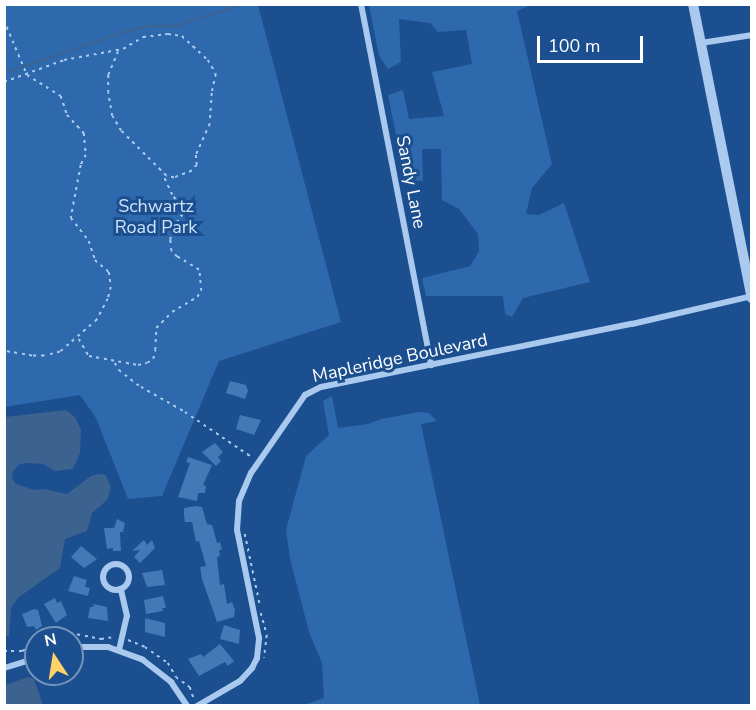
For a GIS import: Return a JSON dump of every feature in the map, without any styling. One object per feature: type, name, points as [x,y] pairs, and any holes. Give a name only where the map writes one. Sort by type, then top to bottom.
[{"type":"street","name":"Sandy Lane","points":[[361,4],[431,365]]},
{"type":"street","points":[[693,4],[751,297]]},
{"type":"street","points":[[701,43],[752,35]]},
{"type":"street","name":"Mapleridge Boulevard","points":[[197,705],[243,678],[252,668],[258,653],[259,638],[237,525],[242,490],[258,462],[301,399],[310,392],[751,297]]},
{"type":"street","points":[[112,565],[124,568],[128,575],[127,583],[121,589],[113,590],[104,582],[105,570],[112,565]]},
{"type":"street","points":[[119,650],[127,612],[121,589]]},
{"type":"street","points":[[84,647],[99,646],[119,650],[143,660],[171,682],[187,705]]},
{"type":"street","points":[[4,668],[24,662]]},
{"type":"path","points":[[4,20],[23,70],[27,75],[61,96],[67,115],[73,123],[80,126],[87,144],[71,218],[88,241],[95,260],[109,272],[111,287],[108,300],[97,320],[79,339],[70,341],[60,352],[45,356],[4,351]]},
{"type":"path","points":[[4,82],[64,60],[118,51],[143,38],[175,35],[192,43],[214,67],[216,74],[210,124],[196,155],[197,165],[192,171],[174,178],[162,174]]},
{"type":"path","points":[[79,339],[89,356],[138,365],[153,359],[156,328],[172,312],[197,297],[201,291],[199,270],[171,251],[172,229],[184,212],[171,195],[162,174],[152,160],[121,131],[112,116],[108,75],[118,51]]},
{"type":"path","points":[[114,362],[119,370],[141,387],[185,412],[258,462]]},
{"type":"path","points":[[84,636],[101,639],[122,638],[146,647],[168,663],[176,676],[190,687],[197,705]]},
{"type":"path","points":[[4,651],[24,649]]},
{"type":"green space","name":"Schwartz Road Park","points":[[5,4],[258,5],[341,322],[219,361],[162,496],[128,499],[96,418],[80,395],[5,407]]},
{"type":"green space","points":[[369,5],[531,5],[517,11],[552,164],[532,188],[526,214],[539,215],[564,203],[590,282],[523,298],[512,317],[505,314],[503,296],[426,296],[422,278],[470,266],[479,251],[478,234],[459,209],[442,200],[441,149],[422,149],[423,181],[405,180],[388,95],[403,90],[409,119],[444,116],[432,72],[472,64],[466,30],[438,32],[430,23],[399,19],[401,62],[388,69],[379,56]]},
{"type":"green space","points":[[332,396],[338,428],[368,424],[381,419],[419,412],[429,413],[437,421],[421,424],[480,705],[304,705],[324,698],[322,663],[309,632],[290,559],[286,530],[306,456],[329,435],[323,401]]},
{"type":"shaded area","points":[[66,410],[75,417],[81,430],[80,453],[73,469],[55,471],[43,464],[25,463],[18,465],[12,478],[16,484],[34,490],[44,489],[67,494],[91,476],[99,474],[106,475],[111,488],[107,500],[92,513],[87,531],[65,539],[60,568],[19,597],[11,608],[9,636],[5,636],[5,417]]},
{"type":"shaded area","points":[[24,678],[24,686],[36,686],[43,705],[5,705],[5,685]]},
{"type":"building","points":[[230,381],[246,385],[248,391],[245,399],[226,393]]},
{"type":"building","points":[[240,415],[261,420],[254,435],[236,429]]},
{"type":"building","points":[[215,443],[223,452],[218,457],[221,461],[216,466],[202,452]]},
{"type":"building","points":[[188,457],[212,465],[203,485],[206,486],[205,493],[198,493],[197,501],[178,497],[190,463],[186,462]]},
{"type":"building","points":[[202,507],[207,524],[212,525],[217,543],[220,542],[222,550],[219,550],[220,556],[217,557],[220,585],[224,584],[227,604],[232,602],[235,610],[234,617],[217,622],[202,579],[200,567],[206,566],[199,541],[196,542],[192,522],[185,522],[184,508]]},
{"type":"building","points":[[117,519],[125,523],[123,532],[120,532],[121,551],[113,551],[113,548],[107,549],[104,528],[114,528]]},
{"type":"building","points":[[144,540],[147,545],[152,540],[155,548],[140,563],[134,557],[140,550],[132,551]]},
{"type":"building","points":[[81,546],[97,559],[84,568],[71,557]]},
{"type":"building","points":[[162,570],[165,585],[147,587],[142,573]]},
{"type":"building","points":[[74,576],[87,580],[85,587],[90,588],[88,596],[68,591]]},
{"type":"building","points":[[163,596],[166,608],[162,608],[163,611],[146,614],[144,600]]},
{"type":"building","points":[[55,598],[57,603],[61,601],[67,615],[56,623],[44,604]]},
{"type":"building","points":[[94,604],[107,607],[108,621],[88,618],[90,607]]},
{"type":"building","points":[[34,609],[38,610],[42,626],[27,626],[22,614]]},
{"type":"building","points":[[145,618],[165,623],[165,637],[145,632]]},
{"type":"building","points":[[224,625],[240,630],[239,644],[220,639]]},
{"type":"building","points":[[220,644],[234,661],[228,666],[225,662],[199,676],[188,659],[201,654],[203,657]]},
{"type":"waterway","points":[[4,73],[124,32],[150,26],[174,26],[244,4]]}]
